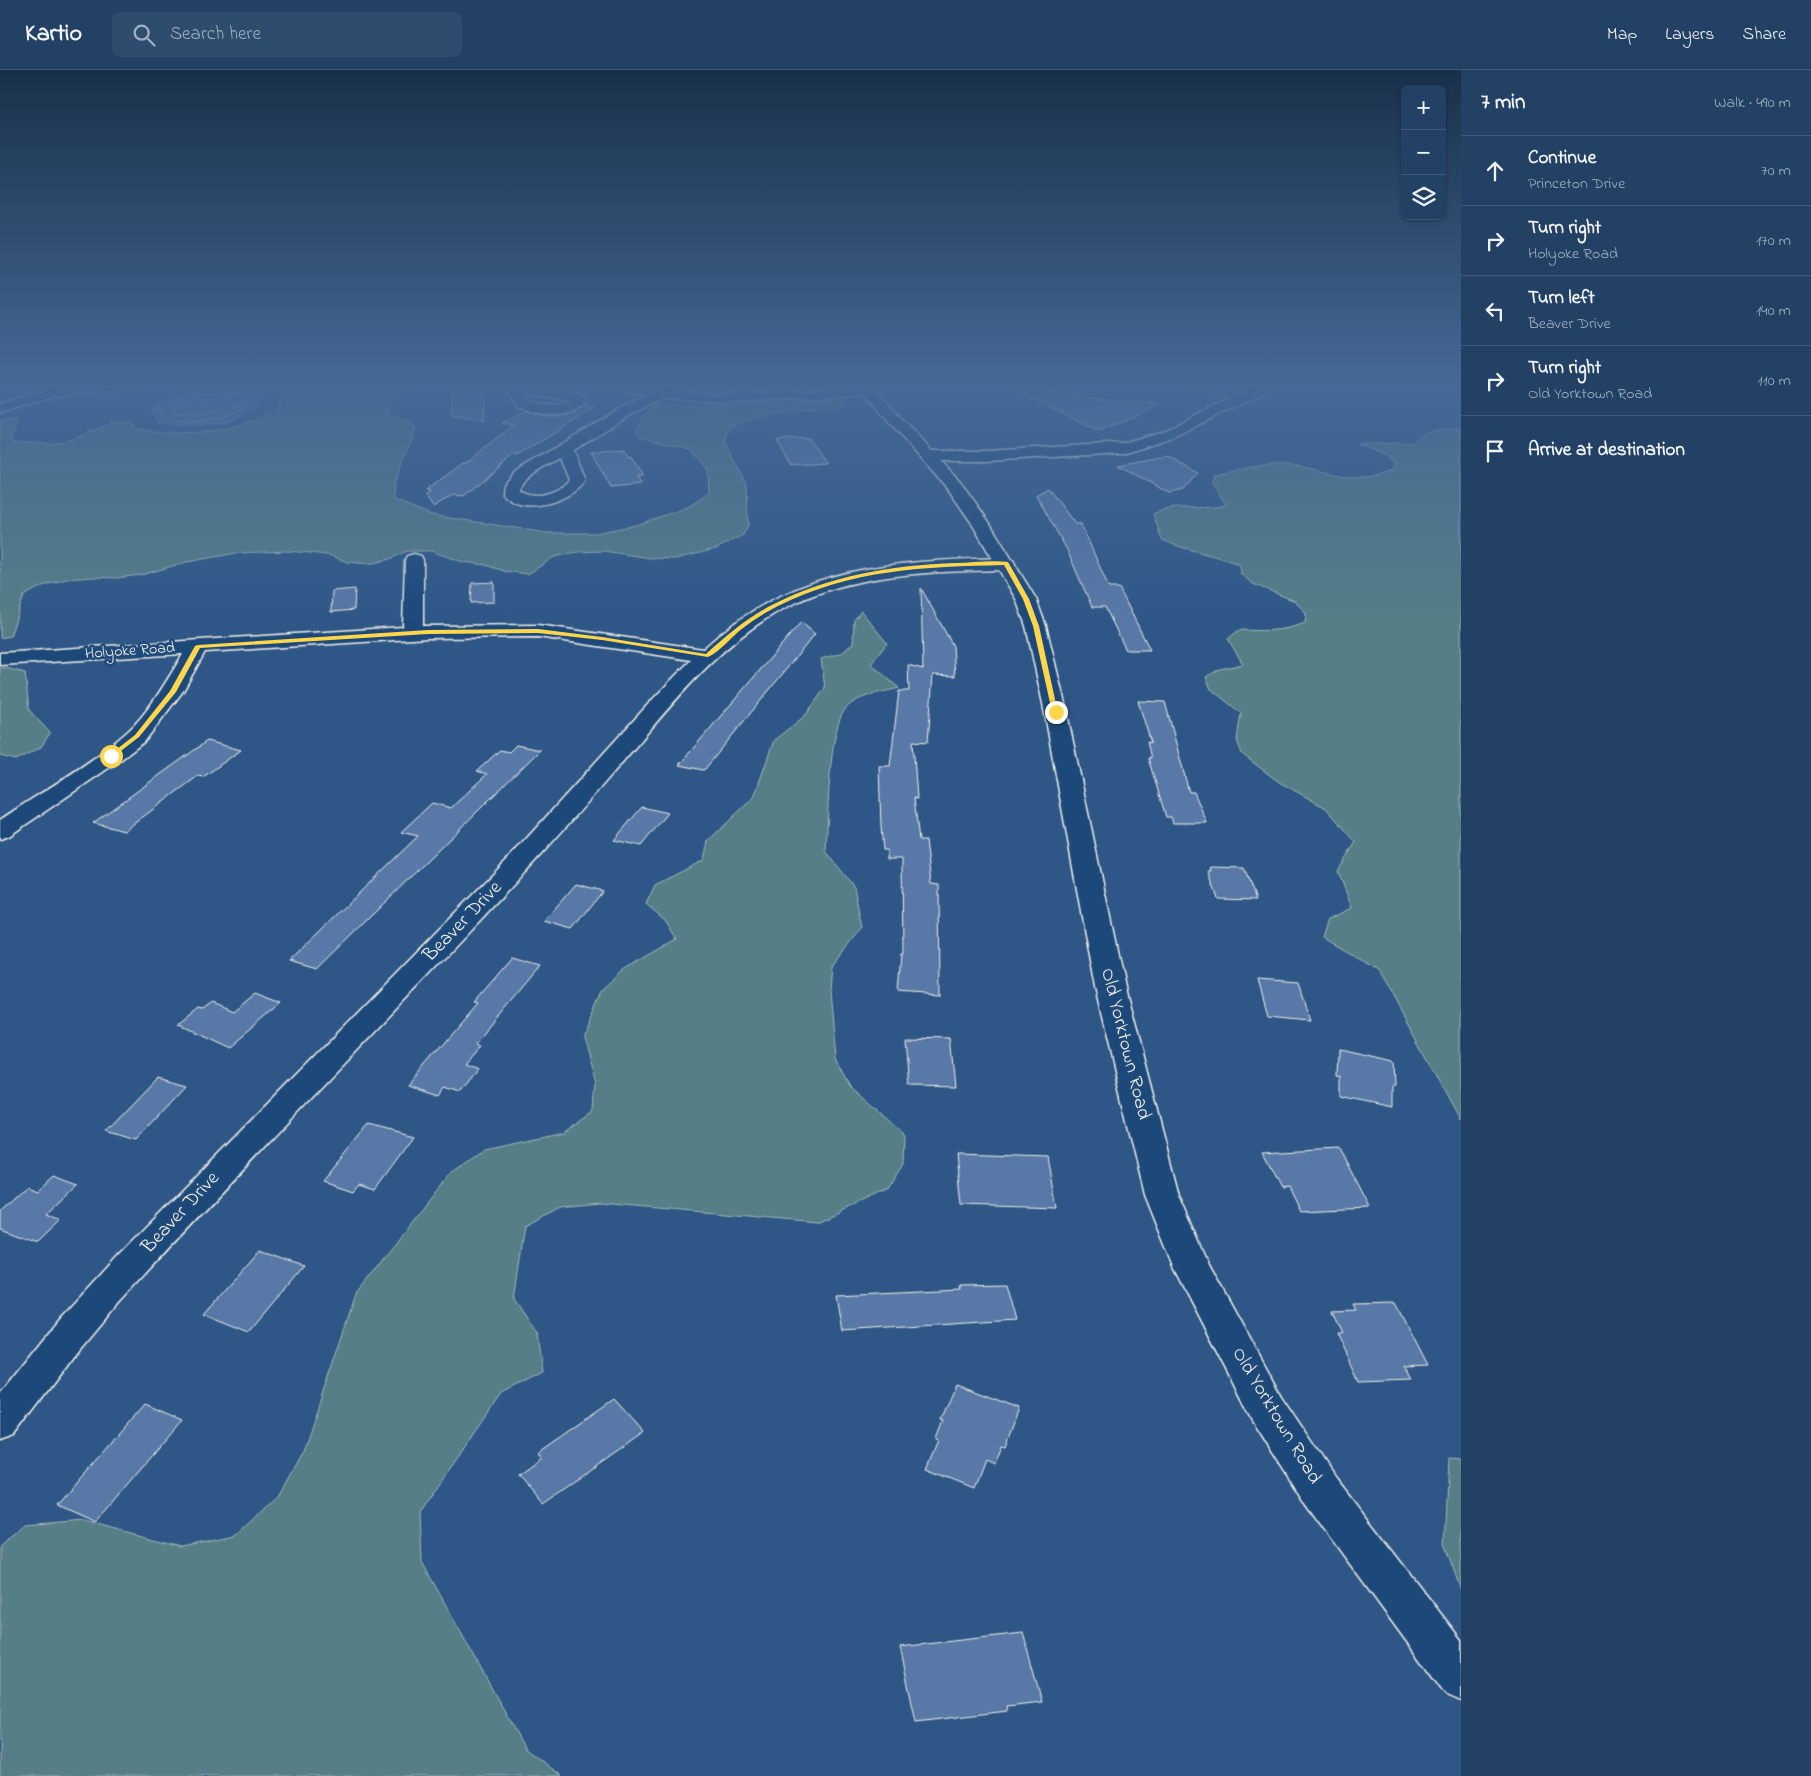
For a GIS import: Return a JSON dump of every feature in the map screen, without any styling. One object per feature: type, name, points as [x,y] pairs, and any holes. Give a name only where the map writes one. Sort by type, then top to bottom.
[{"type":"street","name":"Old Yorktown Road","points":[[935,464],[958,490],[1006,564],[1026,599],[1036,626],[1054,704],[1110,988],[1162,1194],[1192,1267],[1267,1408],[1321,1491],[1461,1678]]},
{"type":"street","points":[[413,633],[414,560]]},
{"type":"street","name":"Beaver Drive","points":[[0,1424],[85,1316],[267,1121],[496,887],[555,824],[671,692],[741,627],[774,606],[807,590],[846,578],[880,571],[932,566],[1006,564]]},
{"type":"street","name":"Holyoke Road","points":[[0,659],[413,633],[538,631],[602,638],[708,656]]},
{"type":"street","points":[[0,831],[111,756],[137,736],[172,692],[198,646]]},
{"type":"green space","points":[[0,464],[402,464],[393,485],[394,500],[431,515],[547,533],[595,533],[636,525],[688,507],[709,493],[708,470],[703,464],[736,464],[747,484],[748,526],[743,535],[716,549],[675,559],[651,558],[603,551],[577,552],[554,557],[528,574],[463,562],[431,551],[407,551],[390,559],[369,564],[347,562],[332,556],[311,553],[286,551],[237,553],[187,562],[141,575],[116,578],[66,579],[42,586],[24,596],[10,636],[0,638]]},
{"type":"green space","points":[[1393,464],[1461,464],[1461,1119],[1380,971],[1322,937],[1328,919],[1352,908],[1338,871],[1356,842],[1326,808],[1279,782],[1242,754],[1237,740],[1241,713],[1211,689],[1206,677],[1220,669],[1243,664],[1228,639],[1239,630],[1264,631],[1297,626],[1305,623],[1306,613],[1295,601],[1253,584],[1241,574],[1240,565],[1162,540],[1153,514],[1170,509],[1226,505],[1212,482],[1214,474],[1250,467],[1287,465],[1352,477],[1378,475],[1393,470]]},
{"type":"green space","points":[[861,611],[887,643],[871,664],[899,688],[869,695],[855,701],[844,711],[835,738],[830,778],[826,851],[854,887],[862,928],[831,967],[829,990],[835,1059],[850,1086],[904,1134],[903,1164],[887,1190],[817,1222],[600,1203],[560,1207],[525,1226],[514,1299],[537,1333],[542,1373],[501,1394],[420,1512],[422,1562],[525,1749],[562,1776],[0,1776],[0,1546],[25,1525],[82,1520],[180,1546],[236,1535],[277,1497],[303,1451],[356,1294],[451,1172],[484,1149],[564,1132],[593,1111],[595,1085],[582,1037],[603,989],[624,970],[677,939],[665,920],[646,904],[655,885],[704,860],[708,841],[754,797],[774,740],[805,716],[825,688],[821,659],[842,653],[853,643],[854,620]]},
{"type":"green space","points":[[0,668],[25,673],[29,710],[50,733],[41,747],[16,760],[0,756]]},
{"type":"green space","points":[[1449,1458],[1461,1459],[1461,1590],[1445,1546]]},
{"type":"building","points":[[462,464],[503,464],[464,496],[453,495],[433,507],[425,496],[430,492],[425,491]]},
{"type":"building","points":[[597,464],[635,464],[643,477],[636,477],[641,485],[611,488]]},
{"type":"building","points":[[790,464],[815,464],[791,465]]},
{"type":"building","points":[[1181,464],[1198,473],[1183,490],[1169,493],[1118,465]]},
{"type":"building","points":[[1048,488],[1075,524],[1081,524],[1109,588],[1119,588],[1150,650],[1126,650],[1105,607],[1092,607],[1067,550],[1036,495]]},
{"type":"building","points":[[494,582],[494,602],[471,603],[472,583]]},
{"type":"building","points":[[921,588],[953,646],[955,676],[933,675],[928,742],[913,741],[917,799],[914,798],[919,840],[926,840],[931,884],[939,885],[940,995],[898,992],[901,954],[903,954],[902,859],[887,859],[887,850],[883,850],[881,827],[879,766],[890,766],[899,691],[909,691],[908,665],[923,669]]},
{"type":"building","points":[[355,589],[354,610],[331,612],[332,591]]},
{"type":"building","points":[[801,622],[815,634],[705,769],[679,765]]},
{"type":"building","points":[[1138,701],[1165,702],[1189,792],[1194,792],[1207,823],[1173,823],[1171,817],[1166,817],[1148,758],[1151,758],[1147,742],[1151,743]]},
{"type":"building","points":[[207,741],[241,750],[203,777],[198,776],[124,831],[93,823]]},
{"type":"building","points":[[516,745],[540,750],[317,969],[289,961],[418,836],[401,832],[432,803],[451,808],[487,774],[477,771],[500,750],[509,752]]},
{"type":"building","points":[[642,807],[668,813],[641,846],[614,840]]},
{"type":"building","points":[[1210,867],[1244,868],[1256,900],[1218,899],[1208,871],[1211,871]]},
{"type":"building","points":[[576,884],[603,891],[573,929],[544,921]]},
{"type":"building","points":[[512,958],[540,966],[475,1044],[480,1045],[464,1064],[478,1069],[460,1092],[445,1087],[440,1095],[408,1085],[478,1003],[474,1002]]},
{"type":"building","points":[[1257,980],[1298,983],[1310,1020],[1267,1016]]},
{"type":"building","points":[[255,993],[281,1003],[228,1048],[178,1025],[198,1009],[202,1010],[211,1003],[232,1012]]},
{"type":"building","points":[[905,1038],[951,1039],[956,1086],[909,1085]]},
{"type":"building","points":[[1338,1049],[1394,1061],[1395,1087],[1392,1087],[1392,1107],[1341,1096],[1341,1076],[1337,1075]]},
{"type":"building","points":[[158,1077],[187,1085],[136,1140],[106,1131]]},
{"type":"building","points":[[369,1125],[413,1137],[375,1189],[359,1184],[353,1191],[323,1181]]},
{"type":"building","points":[[1339,1148],[1370,1208],[1299,1211],[1287,1186],[1280,1187],[1262,1152]]},
{"type":"building","points":[[956,1154],[1048,1157],[1057,1208],[961,1205]]},
{"type":"building","points":[[54,1175],[78,1184],[46,1214],[61,1220],[38,1242],[0,1228],[0,1211],[27,1186],[38,1190]]},
{"type":"building","points":[[260,1250],[304,1266],[249,1332],[204,1314]]},
{"type":"building","points":[[1005,1284],[1015,1320],[842,1331],[836,1295],[962,1289],[961,1285]]},
{"type":"building","points":[[1396,1303],[1428,1365],[1404,1366],[1411,1380],[1358,1382],[1336,1333],[1342,1333],[1332,1311],[1356,1310],[1353,1304]]},
{"type":"building","points":[[955,1384],[1019,1408],[1005,1446],[1001,1445],[994,1463],[985,1459],[974,1488],[927,1469],[939,1440],[936,1439],[943,1421],[940,1420]]},
{"type":"building","points":[[614,1399],[645,1433],[543,1504],[518,1474],[542,1457],[538,1452]]},
{"type":"building","points":[[145,1404],[182,1420],[95,1522],[57,1505]]},
{"type":"building","points":[[1023,1633],[1042,1702],[1006,1706],[1007,1711],[916,1722],[900,1647]]},
{"type":"route","points":[[111,756],[137,736],[172,692],[198,646],[428,632],[538,631],[602,638],[708,656],[741,627],[774,606],[807,590],[846,578],[880,571],[932,566],[1006,564],[1026,599],[1036,626],[1056,712]]}]
